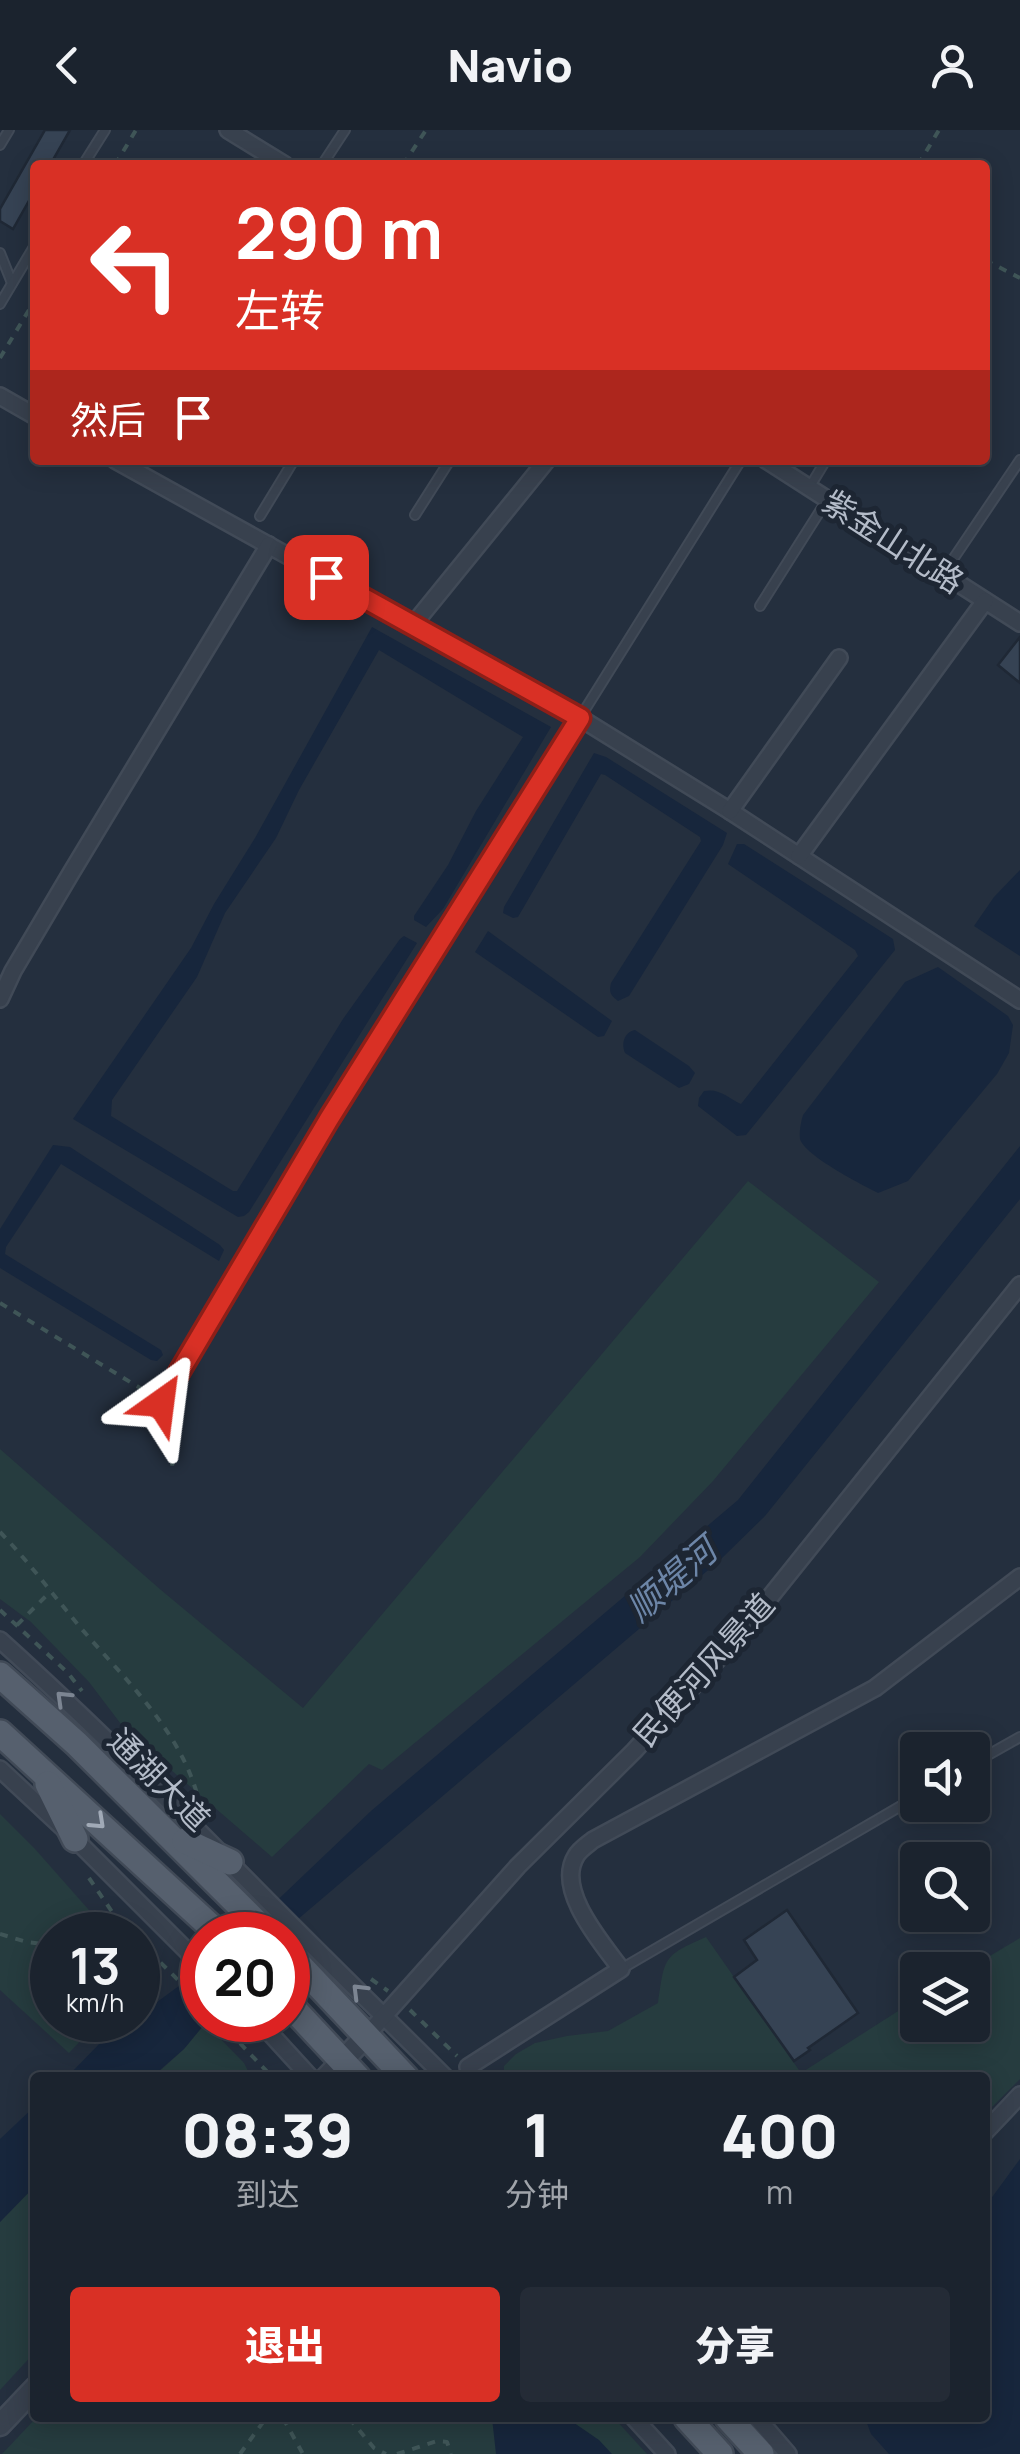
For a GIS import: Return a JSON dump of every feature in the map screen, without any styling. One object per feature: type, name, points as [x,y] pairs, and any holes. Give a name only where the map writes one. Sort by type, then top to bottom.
[{"type":"main road","name":"通湖大道","points":[[0,1675],[165,1831],[247,1896],[256,1912]]},
{"type":"main road","points":[[0,1733],[195,1912]]},
{"type":"main road","points":[[42,1771],[75,1839]]},
{"type":"main road","points":[[165,1831],[230,1862]]},
{"type":"main road","points":[[310,1977],[400,2072]]},
{"type":"main road","points":[[310,2031],[342,2072]]},
{"type":"main road","points":[[692,2422],[720,2454]]},
{"type":"main road","points":[[732,2422],[762,2454]]},
{"type":"street","points":[[228,130],[277,160]]},
{"type":"street","points":[[0,396],[30,413]]},
{"type":"street","points":[[124,465],[580,718],[1020,1000]]},
{"type":"street","points":[[412,625],[543,465]]},
{"type":"street","name":"紫金山北路","points":[[774,465],[1020,624]]},
{"type":"street","points":[[0,999],[71,872],[268,545]]},
{"type":"street","points":[[799,856],[985,601]]},
{"type":"street","points":[[730,811],[839,658]]},
{"type":"street","name":"民便河风景道","points":[[366,2036],[518,1866],[634,1750],[738,1637],[1020,1285]]},
{"type":"street","points":[[468,2067],[621,1969],[579,1910],[571,1874],[575,1857],[593,1840],[875,1688],[1020,1577]]},
{"type":"street","points":[[0,1640],[176,1806],[230,1862],[247,1896],[321,1954],[440,2072]]},
{"type":"street","points":[[0,1770],[180,1944]]},
{"type":"street","points":[[342,2072],[366,2036]]},
{"type":"street","points":[[278,2042],[306,2072]]},
{"type":"street","points":[[990,2127],[1020,2096]]},
{"type":"street","points":[[0,2425],[30,2393]]},
{"type":"street","points":[[638,2422],[667,2454]]},
{"type":"street","points":[[760,2422],[788,2454]]},
{"type":"lane","points":[[0,145],[9,130]]},
{"type":"lane","points":[[87,160],[104,130]]},
{"type":"lane","points":[[325,160],[345,130]]},
{"type":"lane","points":[[0,253],[12,283]]},
{"type":"lane","points":[[0,304],[30,253]]},
{"type":"lane","points":[[944,574],[1020,460]]},
{"type":"lane","points":[[260,516],[291,465]]},
{"type":"lane","points":[[415,515],[447,465]]},
{"type":"lane","points":[[161,1403],[329,1119],[738,465]]},
{"type":"lane","points":[[809,488],[823,465]]},
{"type":"lane","points":[[760,606],[827,500]]},
{"type":"lane","points":[[990,1754],[1020,1737]]},
{"type":"lane","points":[[621,1969],[900,1806]]},
{"type":"path","points":[[118,160],[136,130]]},
{"type":"path","points":[[406,160],[426,130]]},
{"type":"path","points":[[921,160],[939,130]]},
{"type":"path","points":[[990,263],[1020,278]]},
{"type":"path","points":[[0,358],[30,308]]},
{"type":"path","points":[[0,1304],[161,1403],[174,1426],[172,1470]]},
{"type":"path","points":[[0,1532],[156,1717],[190,1770],[203,1821]]},
{"type":"path","points":[[16,1625],[51,1591]]},
{"type":"path","points":[[0,1934],[30,1942]]},
{"type":"path","points":[[160,1962],[180,1982]]},
{"type":"path","points":[[239,2042],[267,2072]]},
{"type":"path","points":[[240,2454],[263,2422]]},
{"type":"path","points":[[284,2422],[303,2454]]},
{"type":"path","points":[[353,2422],[374,2448],[386,2454]]},
{"type":"path","points":[[397,2454],[437,2440],[447,2442],[450,2454]]},
{"type":"green space","points":[[748,1181],[879,1282],[713,1481],[640,1557],[382,1770],[369,1764],[272,1857],[127,1732],[89,1682],[31,1622],[0,1599],[0,1449],[303,1708]]},
{"type":"green space","points":[[0,1814],[91,1912],[30,1912],[30,2017],[0,1990]]},
{"type":"green space","points":[[706,1937],[800,2072],[504,2072],[504,2066],[516,2054],[535,2043],[608,2031],[658,2003],[662,1976],[673,1954]]},
{"type":"green space","points":[[1020,1938],[1020,2079],[990,2109],[990,2072],[803,2072],[900,2010],[900,2042],[990,2042],[990,1956]]},
{"type":"green space","points":[[57,2042],[79,2042],[69,2053]]},
{"type":"green space","points":[[190,2042],[224,2042],[248,2072],[159,2072]]},
{"type":"green space","points":[[30,2191],[30,2357],[0,2390],[0,2222]]},
{"type":"green space","points":[[32,2422],[618,2422],[647,2454],[2,2454]]},
{"type":"water","points":[[372,627],[551,727],[443,909],[426,927],[414,916],[523,737],[379,650],[276,838],[225,913],[197,977],[112,1100],[111,1116],[237,1191],[343,1019],[400,939],[404,936],[417,943],[249,1212],[238,1217],[73,1119],[191,948]]},
{"type":"water","points":[[594,753],[727,833],[629,996],[618,1001],[611,993],[611,983],[700,837],[601,774],[518,917],[503,913]]},
{"type":"water","points":[[737,844],[744,844],[893,939],[895,950],[746,1135],[737,1136],[698,1106],[699,1098],[704,1091],[715,1091],[741,1104],[858,956],[855,950],[728,864]]},
{"type":"water","points":[[1020,870],[1020,956],[974,926]]},
{"type":"water","points":[[488,931],[612,1021],[604,1036],[598,1037],[475,952]]},
{"type":"water","points":[[938,967],[1008,1016],[1013,1025],[1009,1053],[997,1074],[908,1181],[878,1193],[834,1169],[804,1146],[800,1139],[802,1118],[905,982]]},
{"type":"water","points":[[635,1030],[689,1066],[695,1073],[689,1084],[679,1088],[625,1053],[624,1039]]},
{"type":"water","points":[[53,1145],[70,1147],[224,1250],[219,1261],[61,1164],[6,1247],[5,1254],[161,1350],[163,1355],[157,1361],[0,1268],[0,1229]]},
{"type":"water","name":"顺堤河","points":[[1020,1146],[1020,1199],[765,1516],[720,1560],[306,1912],[265,1912],[371,1811],[738,1500]]},
{"type":"water","points":[[180,1985],[180,2042],[190,2042],[158,2072],[72,2072],[101,2042],[160,2042],[160,2000]]},
{"type":"water","points":[[30,2111],[30,2191],[0,2222],[0,2139]]},
{"type":"water","points":[[1020,2159],[1020,2454],[889,2454],[871,2434],[866,2422],[990,2422],[990,2200]]},
{"type":"water","points":[[492,2422],[573,2422],[612,2454],[496,2454]]},
{"type":"building","points":[[45,130],[70,130],[53,160],[30,160],[30,199],[13,229],[0,221],[0,209]]},
{"type":"building","points":[[1020,637],[1020,683],[998,665]]},
{"type":"building","points":[[787,1910],[858,2013],[794,2061],[734,1977],[757,1960],[744,1940]]},
{"type":"route","points":[[161,1403],[329,1119],[580,718],[326,577]]}]
